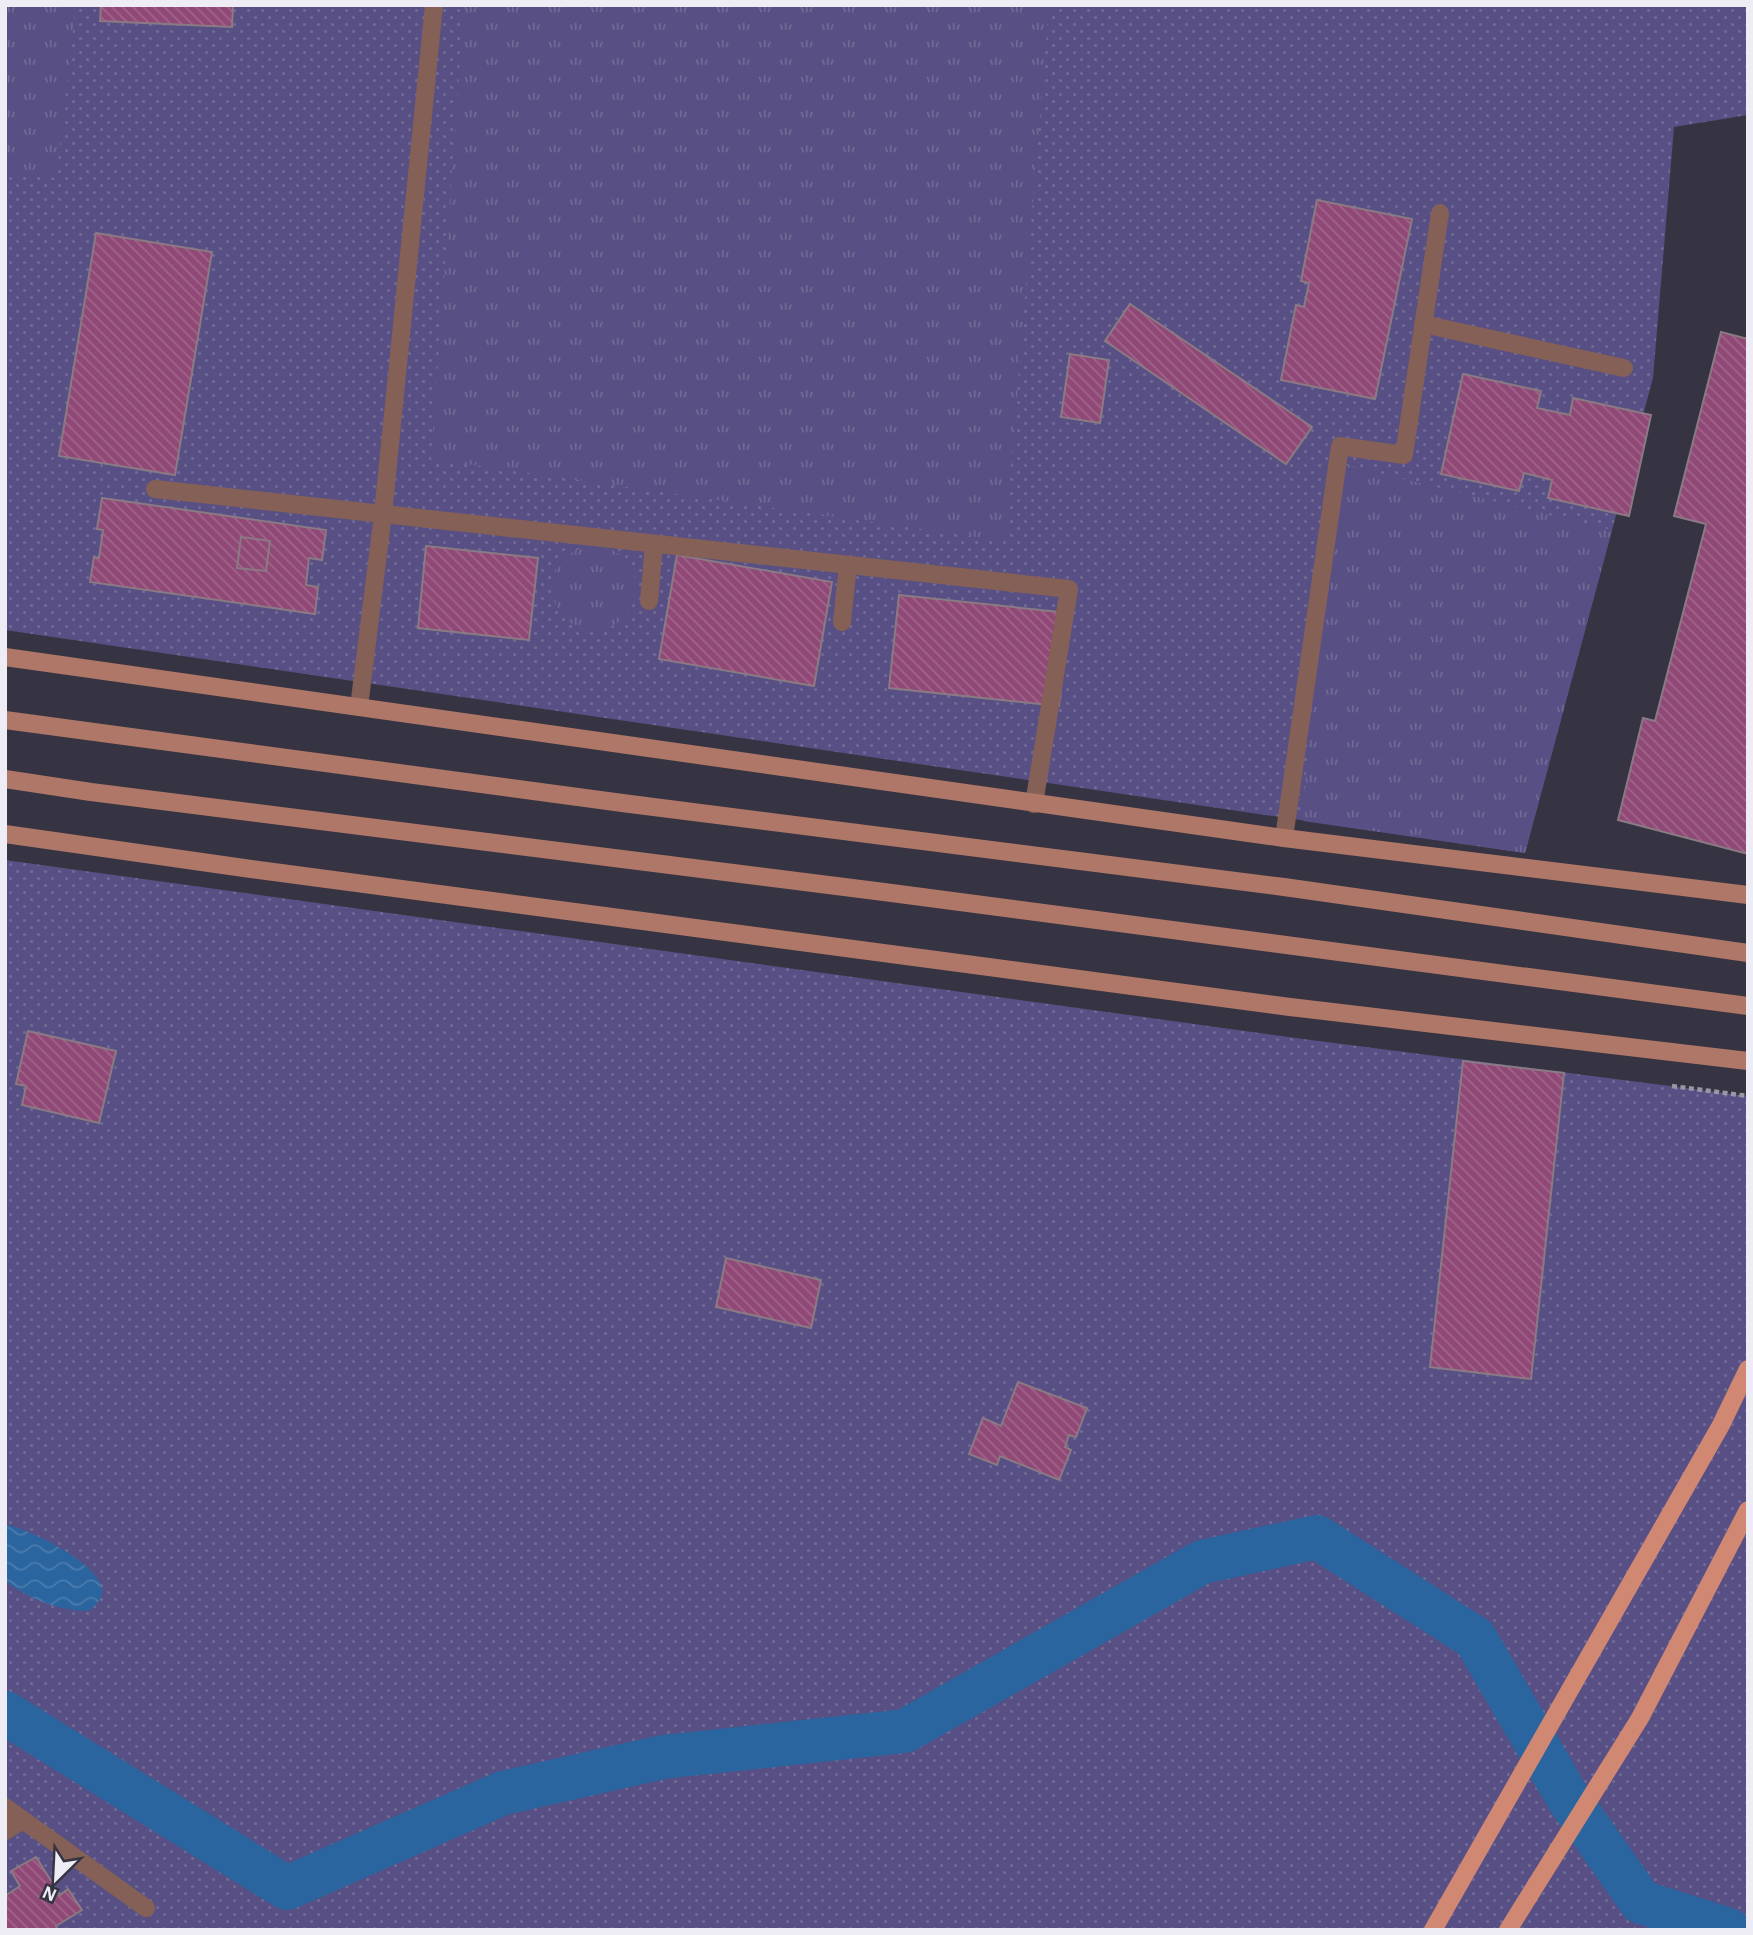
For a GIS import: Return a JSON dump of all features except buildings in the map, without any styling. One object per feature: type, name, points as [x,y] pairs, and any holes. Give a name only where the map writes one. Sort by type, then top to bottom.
[{"type":"main road","points":[[5,657],[1034,804],[1284,838],[1748,895]]},
{"type":"main road","points":[[5,720],[629,804],[1284,887],[1748,953]]},
{"type":"main road","points":[[5,779],[1748,1006]]},
{"type":"main road","points":[[5,834],[1290,1007],[1748,1061]]},
{"type":"main road","points":[[1433,1930],[1721,1425],[1748,1369]]},
{"type":"main road","points":[[1508,1930],[1640,1718],[1748,1510]]},
{"type":"street","points":[[359,707],[383,514],[434,5]]},
{"type":"street","points":[[1284,838],[1340,446],[1404,455],[1440,213]]},
{"type":"street","points":[[1423,324],[1625,368]]},
{"type":"street","points":[[155,489],[1069,589],[1034,804]]},
{"type":"street","points":[[649,601],[654,544]]},
{"type":"street","points":[[842,622],[848,565]]},
{"type":"street","points":[[5,1807],[145,1908]]},
{"type":"street","points":[[5,1831],[23,1820]]},
{"type":"green space","points":[[5,5],[1748,5],[1748,115],[1674,127],[1653,378],[1525,853],[5,630]]},
{"type":"green space","points":[[5,5],[76,5],[56,178],[6,172],[5,175]]},
{"type":"green space","points":[[464,5],[1049,5],[1005,541],[431,459]]},
{"type":"green space","points":[[1326,460],[1612,530],[1525,853],[1303,821]]},
{"type":"green space","points":[[594,546],[610,549],[624,558],[633,572],[636,588],[633,604],[624,618],[610,627],[594,630],[578,627],[564,618],[555,604],[552,588],[555,572],[564,558],[578,549]]},
{"type":"green space","points":[[5,860],[1303,1039],[1748,1096],[1748,1930],[5,1930]]},
{"type":"water","points":[[5,1524],[46,1540],[89,1568],[102,1589],[98,1602],[89,1611],[67,1609],[34,1598],[5,1581]]},
{"type":"waterway","points":[[5,1713],[287,1888],[503,1793],[663,1757],[905,1731],[1202,1562],[1317,1537],[1475,1638],[1568,1798],[1641,1902],[1729,1930]]}]
